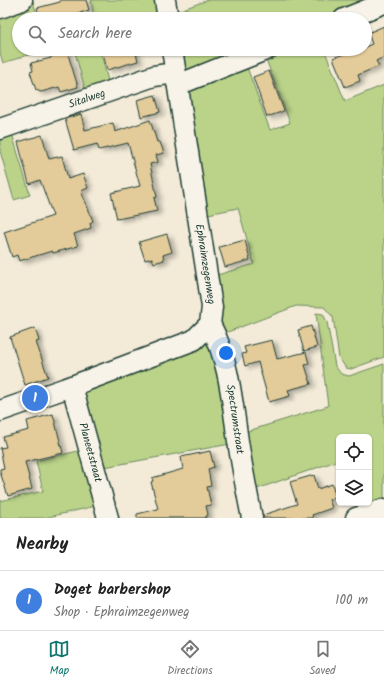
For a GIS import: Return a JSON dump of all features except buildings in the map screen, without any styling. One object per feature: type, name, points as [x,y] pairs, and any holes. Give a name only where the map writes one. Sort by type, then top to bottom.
[{"type":"street","points":[[0,8],[22,0]]},
{"type":"street","points":[[165,0],[167,12]]},
{"type":"street","points":[[362,12],[384,3]]},
{"type":"street","name":"Ephraimzegenweg","points":[[173,56],[212,307],[210,324]]},
{"type":"street","name":"Sitalweg","points":[[0,129],[154,76],[176,78],[185,82],[250,56]]},
{"type":"street","points":[[0,411],[72,386],[194,340],[210,324]]},
{"type":"street","name":"Spectrumstraat","points":[[210,324],[221,344],[230,384],[244,481],[252,518]]},
{"type":"street","name":"Planeetstraat","points":[[72,386],[108,518]]},
{"type":"street","points":[[356,518],[384,509]]},
{"type":"green space","points":[[91,0],[157,0],[158,12],[93,12]]},
{"type":"green space","points":[[208,0],[373,0],[374,3],[350,12],[175,12]]},
{"type":"green space","points":[[33,1],[36,12],[12,12],[12,56],[25,56],[3,63],[0,53],[0,11]]},
{"type":"green space","points":[[76,56],[102,56],[109,85],[86,93]]},
{"type":"green space","points":[[179,56],[239,56],[186,77]]},
{"type":"green space","points":[[265,56],[327,56],[345,101],[384,85],[384,357],[351,369],[346,368],[339,358],[333,317],[324,307],[296,306],[225,333],[221,331],[214,276],[254,264],[238,208],[203,215],[186,88],[245,62],[270,130],[290,123]]},
{"type":"green space","points":[[11,130],[30,195],[14,200],[0,151],[0,133]]},
{"type":"green space","points":[[316,313],[323,314],[327,322],[335,366],[341,374],[349,376],[384,364],[384,504],[359,512],[357,506],[372,506],[372,434],[336,434],[336,461],[254,490],[242,433],[328,406]]},
{"type":"green space","points":[[212,341],[230,444],[99,468],[82,389],[203,342]]},
{"type":"green space","points":[[86,449],[100,505],[44,518],[0,518],[0,501],[43,491],[36,461]]},
{"type":"place","name":"Doget barbershop","points":[[35,398]]}]
